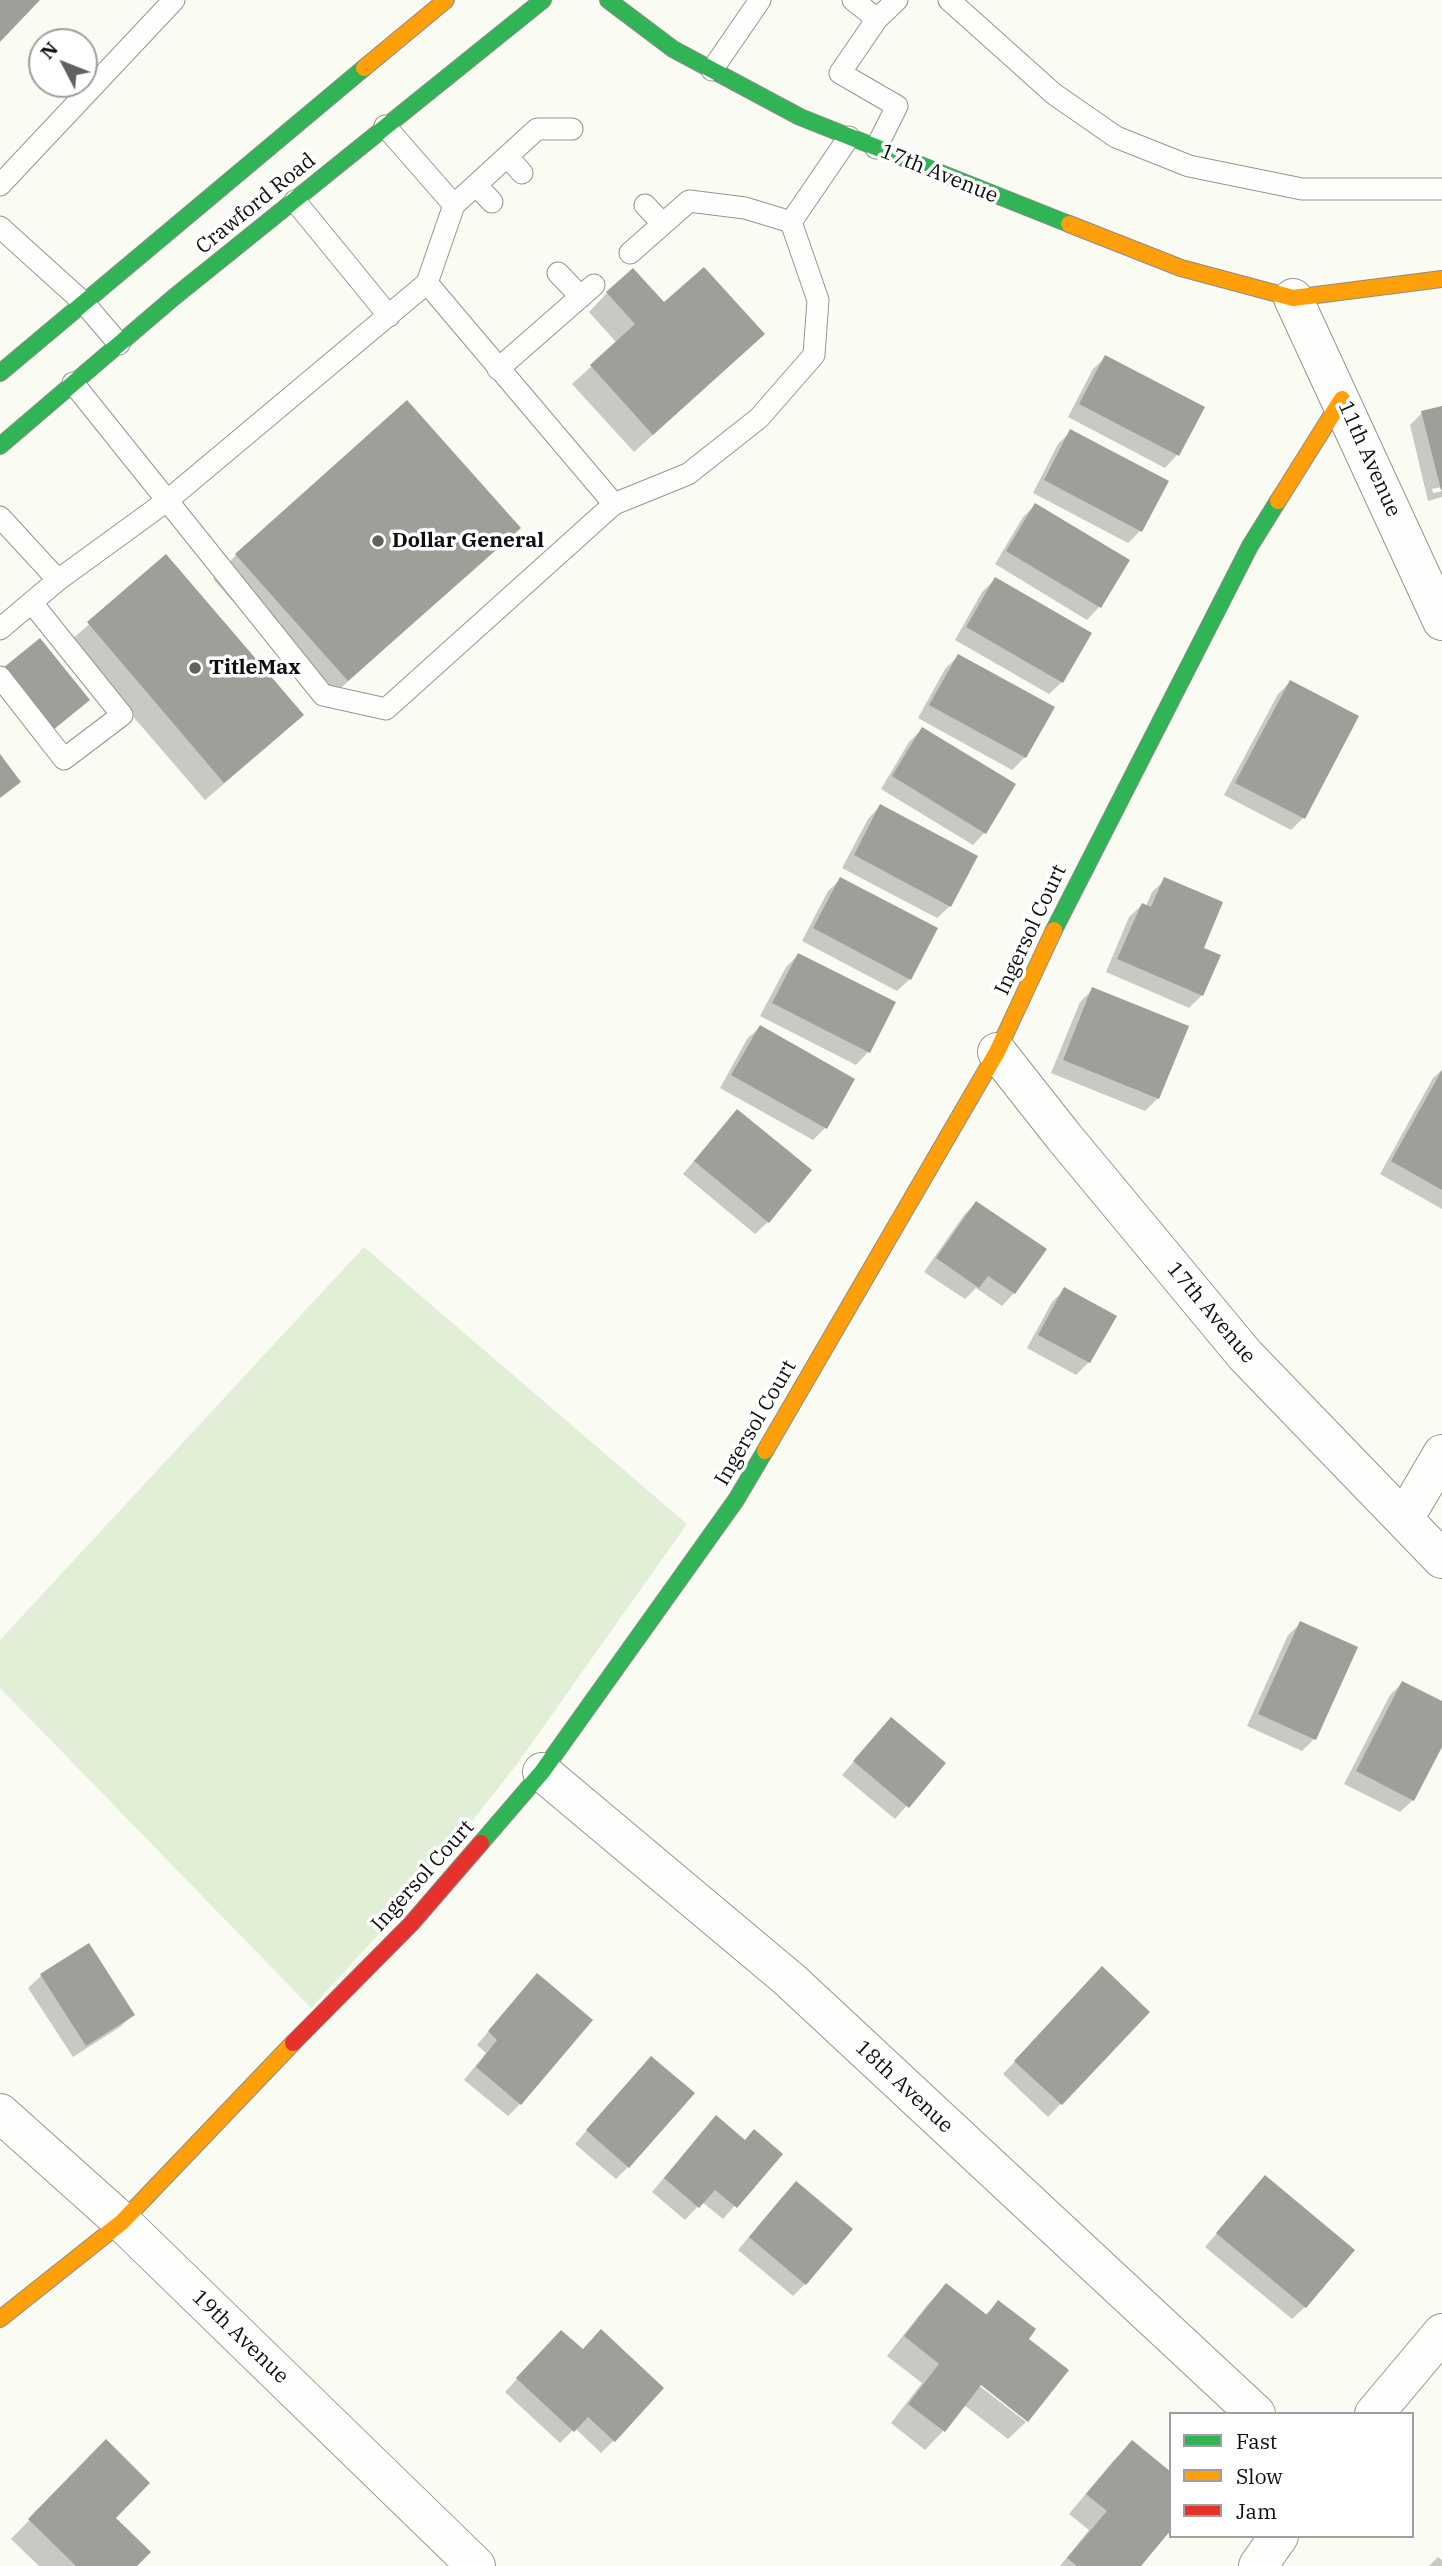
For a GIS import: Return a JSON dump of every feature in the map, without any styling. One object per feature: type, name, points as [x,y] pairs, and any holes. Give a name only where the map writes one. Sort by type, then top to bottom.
[{"type":"street","name":"Crawford Road","points":[[0,373],[446,0]]},
{"type":"street","name":"Crawford Road","points":[[0,446],[173,298],[543,0]]},
{"type":"street","name":"17th Avenue","points":[[608,0],[673,49],[800,117],[1181,268],[1293,298]]},
{"type":"street","points":[[1293,298],[1442,279]]},
{"type":"street","name":"11th Avenue","points":[[1293,298],[1342,399],[1442,621]]},
{"type":"street","name":"Ingersol Court","points":[[0,2319],[122,2222],[224,2113],[411,1924],[542,1772],[736,1500],[997,1052],[1072,892],[1244,557],[1342,399]]},
{"type":"street","name":"17th Avenue","points":[[997,1052],[1245,1355],[1442,1559]]},
{"type":"street","points":[[1404,1519],[1442,1454]]},
{"type":"street","name":"18th Avenue","points":[[542,1772],[790,1980],[1254,2412]]},
{"type":"street","name":"19th Avenue","points":[[0,2113],[122,2222],[476,2566]]},
{"type":"street","points":[[1376,2412],[1442,2333]]},
{"type":"street","points":[[1258,2566],[1278,2538]]},
{"type":"lane","points":[[0,186],[174,0]]},
{"type":"lane","points":[[712,70],[760,0]]},
{"type":"lane","points":[[853,0],[877,19]]},
{"type":"lane","points":[[876,148],[897,106],[840,72],[877,19],[897,0]]},
{"type":"lane","points":[[949,0],[1054,94],[1116,137],[1189,166],[1302,189],[1442,189]]},
{"type":"lane","points":[[385,126],[454,205]]},
{"type":"lane","points":[[0,629],[58,580],[167,500],[427,284],[454,205],[537,129],[572,129]]},
{"type":"lane","points":[[791,222],[849,137]]},
{"type":"lane","points":[[507,156],[522,173]]},
{"type":"lane","points":[[476,186],[492,202]]},
{"type":"lane","points":[[295,201],[389,316]]},
{"type":"lane","points":[[630,253],[688,201],[745,208],[791,222]]},
{"type":"lane","points":[[645,205],[663,224]]},
{"type":"lane","points":[[73,383],[323,695],[386,709],[614,504],[688,474],[759,418],[814,355],[818,300],[791,222]]},
{"type":"lane","points":[[0,227],[83,303],[119,344]]},
{"type":"lane","points":[[498,369],[588,291],[558,272]]},
{"type":"lane","points":[[427,284],[614,504]]},
{"type":"lane","points":[[0,517],[58,580]]},
{"type":"lane","points":[[0,677],[64,759],[122,715],[32,603]]},
{"type":"green space","points":[[364,1247],[687,1524],[517,1764],[410,1900],[311,2008],[0,1688],[0,1640]]},
{"type":"building","points":[[0,0],[40,0],[0,42]]},
{"type":"building","points":[[704,267],[765,334],[653,435],[590,365],[635,324],[606,292],[633,268],[664,302]]},
{"type":"building","points":[[1105,355],[1205,407],[1179,456],[1079,404]]},
{"type":"building","name":"Dollar General","points":[[407,400],[521,528],[348,681],[235,554]]},
{"type":"building","points":[[1442,406],[1442,490],[1441,490],[1421,411]]},
{"type":"building","points":[[1070,429],[1169,481],[1142,532],[1044,480]]},
{"type":"building","points":[[1035,503],[1130,560],[1101,608],[1006,551]]},
{"type":"building","name":"TitleMax","points":[[166,554],[304,715],[224,783],[87,622]]},
{"type":"building","points":[[995,577],[1092,633],[1063,683],[966,627]]},
{"type":"building","points":[[40,638],[90,700],[53,730],[3,668]]},
{"type":"building","points":[[958,654],[1055,707],[1026,758],[929,705]]},
{"type":"building","points":[[1290,680],[1359,716],[1305,819],[1235,783]]},
{"type":"building","points":[[922,727],[1016,784],[986,834],[892,776]]},
{"type":"building","points":[[0,754],[21,782],[0,798]]},
{"type":"building","points":[[880,804],[978,856],[951,907],[854,855]]},
{"type":"building","points":[[840,877],[938,928],[911,980],[813,928]]},
{"type":"building","points":[[1164,877],[1223,902],[1204,948],[1221,955],[1203,996],[1117,959],[1142,903],[1151,907]]},
{"type":"building","points":[[798,953],[896,1002],[870,1053],[772,1003]]},
{"type":"building","points":[[1092,987],[1189,1026],[1159,1099],[1063,1060]]},
{"type":"building","points":[[760,1025],[855,1079],[827,1129],[731,1075]]},
{"type":"building","points":[[1442,1070],[1442,1190],[1391,1161]]},
{"type":"building","points":[[737,1109],[812,1170],[769,1223],[694,1161]]},
{"type":"building","points":[[976,1201],[1047,1249],[1015,1294],[988,1276],[979,1288],[936,1258]]},
{"type":"building","points":[[1064,1287],[1117,1316],[1090,1363],[1038,1335]]},
{"type":"building","points":[[1300,1621],[1358,1647],[1316,1740],[1258,1714]]},
{"type":"building","points":[[1402,1681],[1442,1701],[1442,1747],[1414,1801],[1356,1771]]},
{"type":"building","points":[[891,1717],[946,1763],[909,1808],[853,1761]]},
{"type":"building","points":[[89,1943],[135,2015],[86,2046],[40,1974]]},
{"type":"building","points":[[1102,1966],[1150,2012],[1062,2105],[1014,2061]]},
{"type":"building","points":[[537,1973],[593,2020],[521,2105],[476,2067],[497,2040],[488,2031]]},
{"type":"building","points":[[651,2056],[695,2093],[629,2168],[586,2130]]},
{"type":"building","points":[[716,2115],[745,2140],[754,2129],[783,2154],[737,2208],[715,2190],[699,2208],[664,2178]]},
{"type":"building","points":[[1265,2175],[1355,2250],[1306,2308],[1216,2233]]},
{"type":"building","points":[[796,2181],[853,2229],[806,2285],[749,2237]]},
{"type":"building","points":[[946,2283],[987,2315],[998,2300],[1036,2329],[1029,2339],[1069,2370],[1028,2422],[981,2385],[945,2432],[908,2404],[939,2364],[904,2336]]},
{"type":"building","points":[[601,2329],[664,2388],[615,2442],[588,2417],[574,2432],[516,2378],[561,2330],[583,2349]]},
{"type":"building","points":[[106,2439],[150,2483],[116,2518],[151,2552],[137,2566],[76,2566],[28,2519]]},
{"type":"building","points":[[1132,2440],[1169,2470],[1169,2532],[1141,2566],[1077,2566],[1067,2558],[1107,2511],[1086,2494]]},
{"type":"traffic: fast","points":[[0,446],[173,298],[543,0]]},
{"type":"traffic: fast","points":[[608,0],[673,49],[800,117],[1069,224]]},
{"type":"traffic: fast","points":[[0,373],[364,68]]},
{"type":"traffic: fast","points":[[1054,930],[1250,546],[1278,501]]},
{"type":"traffic: fast","points":[[481,1843],[542,1772],[736,1500],[765,1451]]},
{"type":"traffic: slow","points":[[364,68],[446,0]]},
{"type":"traffic: slow","points":[[1069,224],[1181,268],[1293,298],[1442,279]]},
{"type":"traffic: slow","points":[[1278,501],[1342,399]]},
{"type":"traffic: slow","points":[[765,1451],[997,1052],[1054,930]]},
{"type":"traffic: slow","points":[[0,2319],[122,2222],[293,2043]]},
{"type":"traffic: jam","points":[[293,2043],[411,1924],[481,1843]]},
{"type":"place","name":"Dollar General","points":[[378,541]]},
{"type":"place","name":"TitleMax","points":[[195,668]]}]
